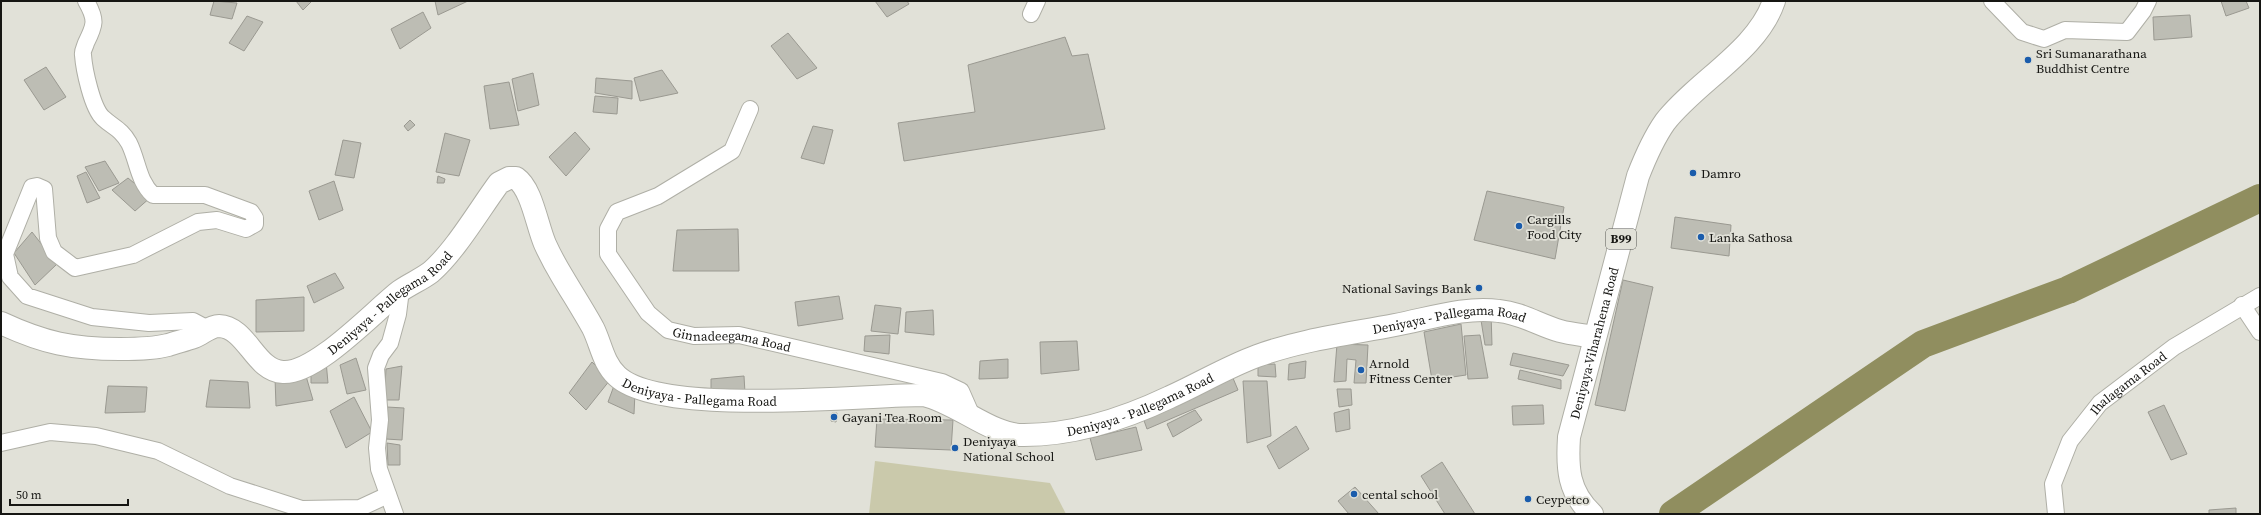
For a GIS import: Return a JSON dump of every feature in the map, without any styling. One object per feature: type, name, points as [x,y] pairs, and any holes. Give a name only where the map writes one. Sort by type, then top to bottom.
[{"type":"main road","name":"Deniyaya-Viharahena Road","points":[[1592,514],[1583,506],[1571,486],[1567,464],[1569,437],[1594,337],[1638,176],[1649,149],[1665,122],[1695,91],[1745,46],[1761,26],[1774,1]]},
{"type":"main road","name":"Deniyaya - Pallegama Road","points":[[1,323],[25,334],[77,349],[138,350],[166,345],[195,336],[208,329],[218,326],[227,328],[240,336],[273,370],[283,372],[297,370],[319,359],[401,290],[431,272],[500,183],[509,178],[516,178],[525,187],[545,244],[594,329],[605,360],[617,376],[634,388],[656,393],[703,399],[791,400],[924,395],[941,399],[1004,433],[1023,436],[1060,432],[1095,425],[1132,414],[1257,356],[1297,344],[1480,310],[1517,314],[1559,331],[1594,337]]},
{"type":"street","points":[[86,1],[93,14],[94,27],[82,52],[86,81],[102,117],[121,130],[129,145],[142,183],[153,195],[205,195],[251,212],[255,218],[255,224],[246,229],[217,220],[198,222],[133,255],[75,268],[54,252],[48,238],[44,188],[37,186],[32,188],[5,254],[10,277],[27,296],[92,317],[149,323],[193,321],[208,329]]},
{"type":"street","points":[[1992,1],[2022,32],[2044,39],[2064,30],[2127,32],[2143,11],[2148,1]]},
{"type":"street","name":"Ginnadeegama Road","points":[[750,109],[732,151],[658,196],[617,212],[608,229],[608,254],[648,313],[668,330],[688,335],[739,335],[942,382],[961,391],[972,416]]},
{"type":"street","points":[[395,514],[378,469],[377,448],[380,420],[376,368],[381,355],[390,343],[398,314],[401,290]]},
{"type":"street","name":"Ihalagama Road","points":[[2056,514],[2053,484],[2070,440],[2100,403],[2174,347],[2242,305],[2260,296]]},
{"type":"street","points":[[2242,305],[2260,332]]},
{"type":"street","points":[[1,443],[50,432],[96,436],[158,451],[230,486],[302,509],[360,508],[388,495]]},
{"type":"green space","points":[[875,461],[1050,483],[1066,514],[869,514]]},
{"type":"building","points":[[214,1],[237,3],[232,19],[210,15]]},
{"type":"building","points":[[296,1],[312,1],[303,10]]},
{"type":"building","points":[[435,1],[468,1],[438,15]]},
{"type":"building","points":[[875,1],[907,1],[909,4],[887,17]]},
{"type":"building","points":[[2221,1],[2246,1],[2249,8],[2226,16]]},
{"type":"building","points":[[423,12],[431,28],[400,49],[391,29]]},
{"type":"building","points":[[2190,15],[2192,37],[2154,40],[2153,17]]},
{"type":"building","points":[[247,16],[263,22],[244,51],[229,43]]},
{"type":"building","points":[[788,33],[817,68],[797,79],[771,46]]},
{"type":"building","points":[[1065,37],[1072,56],[1088,54],[1105,129],[904,161],[898,123],[975,112],[968,65]]},
{"type":"building","points":[[46,67],[66,97],[44,110],[24,80]]},
{"type":"building","points":[[662,70],[678,93],[640,101],[634,78]]},
{"type":"building","points":[[533,73],[539,105],[518,111],[512,79]]},
{"type":"building","points":[[596,78],[632,81],[632,99],[595,93]]},
{"type":"building","points":[[509,82],[519,125],[490,129],[484,86]]},
{"type":"building","points":[[595,96],[618,98],[617,114],[593,112]]},
{"type":"building","points":[[410,120],[415,125],[408,131],[404,126]]},
{"type":"building","points":[[813,126],[833,130],[824,164],[801,158]]},
{"type":"building","points":[[575,132],[590,149],[566,176],[549,157]]},
{"type":"building","points":[[445,133],[470,140],[459,176],[436,172]]},
{"type":"building","points":[[343,140],[361,143],[354,178],[335,175]]},
{"type":"building","points":[[105,161],[119,183],[99,191],[85,167]]},
{"type":"building","points":[[86,172],[100,198],[87,203],[77,176]]},
{"type":"building","points":[[438,176],[445,179],[444,183],[437,183]]},
{"type":"building","points":[[128,178],[151,197],[135,211],[112,190]]},
{"type":"building","points":[[334,181],[343,210],[319,220],[309,191]]},
{"type":"building","name":"Cargills Food City","points":[[1487,191],[1564,207],[1555,259],[1474,240]]},
{"type":"building","name":"Lanka Sathosa","points":[[1675,217],[1731,225],[1729,256],[1671,248]]},
{"type":"building","points":[[738,229],[739,271],[673,271],[677,230]]},
{"type":"building","points":[[32,232],[57,264],[35,285],[14,253]]},
{"type":"building","points":[[335,273],[344,288],[314,303],[307,286]]},
{"type":"building","points":[[1623,280],[1653,287],[1625,411],[1595,405]]},
{"type":"building","points":[[839,296],[843,319],[798,326],[795,302]]},
{"type":"building","points":[[304,297],[304,331],[256,332],[256,300]]},
{"type":"building","points":[[875,305],[901,308],[898,334],[871,331]]},
{"type":"building","points":[[933,310],[934,335],[905,332],[906,312]]},
{"type":"building","points":[[1491,313],[1492,345],[1485,345],[1480,314]]},
{"type":"building","points":[[1461,324],[1466,375],[1432,380],[1424,332]]},
{"type":"building","points":[[890,335],[889,354],[864,351],[865,336]]},
{"type":"building","points":[[1480,335],[1488,378],[1468,379],[1464,336]]},
{"type":"building","points":[[1077,341],[1079,370],[1041,374],[1040,342]]},
{"type":"building","name":"Arnold Fitness Center","points":[[1337,344],[1368,345],[1366,383],[1354,383],[1356,360],[1347,359],[1346,381],[1334,382]]},
{"type":"building","points":[[1513,353],[1569,365],[1563,376],[1510,365]]},
{"type":"building","points":[[356,358],[366,390],[347,394],[340,365]]},
{"type":"building","points":[[1008,359],[1008,378],[979,379],[980,361]]},
{"type":"building","points":[[326,361],[328,383],[311,383],[311,365]]},
{"type":"building","points":[[1306,361],[1305,378],[1288,380],[1289,364]]},
{"type":"building","points":[[592,362],[610,380],[586,410],[569,393]]},
{"type":"building","points":[[1275,364],[1276,377],[1258,376],[1258,365]]},
{"type":"building","points":[[402,366],[399,400],[384,400],[386,369]]},
{"type":"building","points":[[1520,370],[1561,380],[1561,389],[1518,379]]},
{"type":"building","points":[[1230,371],[1238,390],[1147,429],[1142,415]]},
{"type":"building","points":[[306,376],[313,400],[276,406],[275,378]]},
{"type":"building","points":[[744,376],[745,393],[711,392],[711,379]]},
{"type":"building","points":[[210,380],[248,382],[250,408],[206,407]]},
{"type":"building","points":[[1243,381],[1267,381],[1271,436],[1247,443]]},
{"type":"building","points":[[615,383],[635,392],[634,414],[608,402]]},
{"type":"building","points":[[108,386],[147,387],[145,412],[105,413]]},
{"type":"building","points":[[1337,389],[1351,389],[1352,405],[1339,407]]},
{"type":"building","points":[[354,397],[372,432],[346,448],[330,411]]},
{"type":"building","points":[[1543,405],[1544,424],[1513,425],[1512,406]]},
{"type":"building","points":[[2164,405],[2187,454],[2171,460],[2148,412]]},
{"type":"building","points":[[387,407],[404,408],[402,440],[386,439]]},
{"type":"building","points":[[1349,409],[1350,429],[1336,432],[1334,413]]},
{"type":"building","points":[[1195,410],[1202,420],[1173,437],[1167,424]]},
{"type":"building","name":"Gayani Tea Room","points":[[832,413],[837,413],[836,422],[831,421]]},
{"type":"building","points":[[877,419],[953,420],[951,450],[875,447]]},
{"type":"building","points":[[1296,426],[1309,449],[1279,469],[1267,446]]},
{"type":"building","points":[[1136,427],[1142,450],[1096,460],[1090,438]]},
{"type":"building","points":[[387,443],[400,445],[400,465],[388,465]]},
{"type":"building","points":[[1442,462],[1475,514],[1445,514],[1421,476]]},
{"type":"building","name":"cental school","points":[[1355,487],[1379,514],[1349,514],[1338,501]]},
{"type":"building","points":[[2236,508],[2236,514],[2209,514],[2209,510]]},
{"type":"waterway","points":[[1673,514],[1923,344],[2068,290],[2260,198]]},
{"type":"place","name":"Sri Sumanarathana Buddhist Centre","points":[[2028,60]]},
{"type":"place","name":"Damro","points":[[1693,173]]},
{"type":"place","name":"Cargills Food City","points":[[1519,226]]},
{"type":"place","name":"Lanka Sathosa","points":[[1701,237]]},
{"type":"place","name":"National Savings Bank","points":[[1479,288]]},
{"type":"place","name":"Arnold Fitness Center","points":[[1361,370]]},
{"type":"place","name":"Gayani Tea Room","points":[[834,417]]},
{"type":"place","name":"Deniyaya National School","points":[[955,448]]},
{"type":"place","name":"cental school","points":[[1354,494]]},
{"type":"place","name":"Ceypetco","points":[[1528,499]]}]
